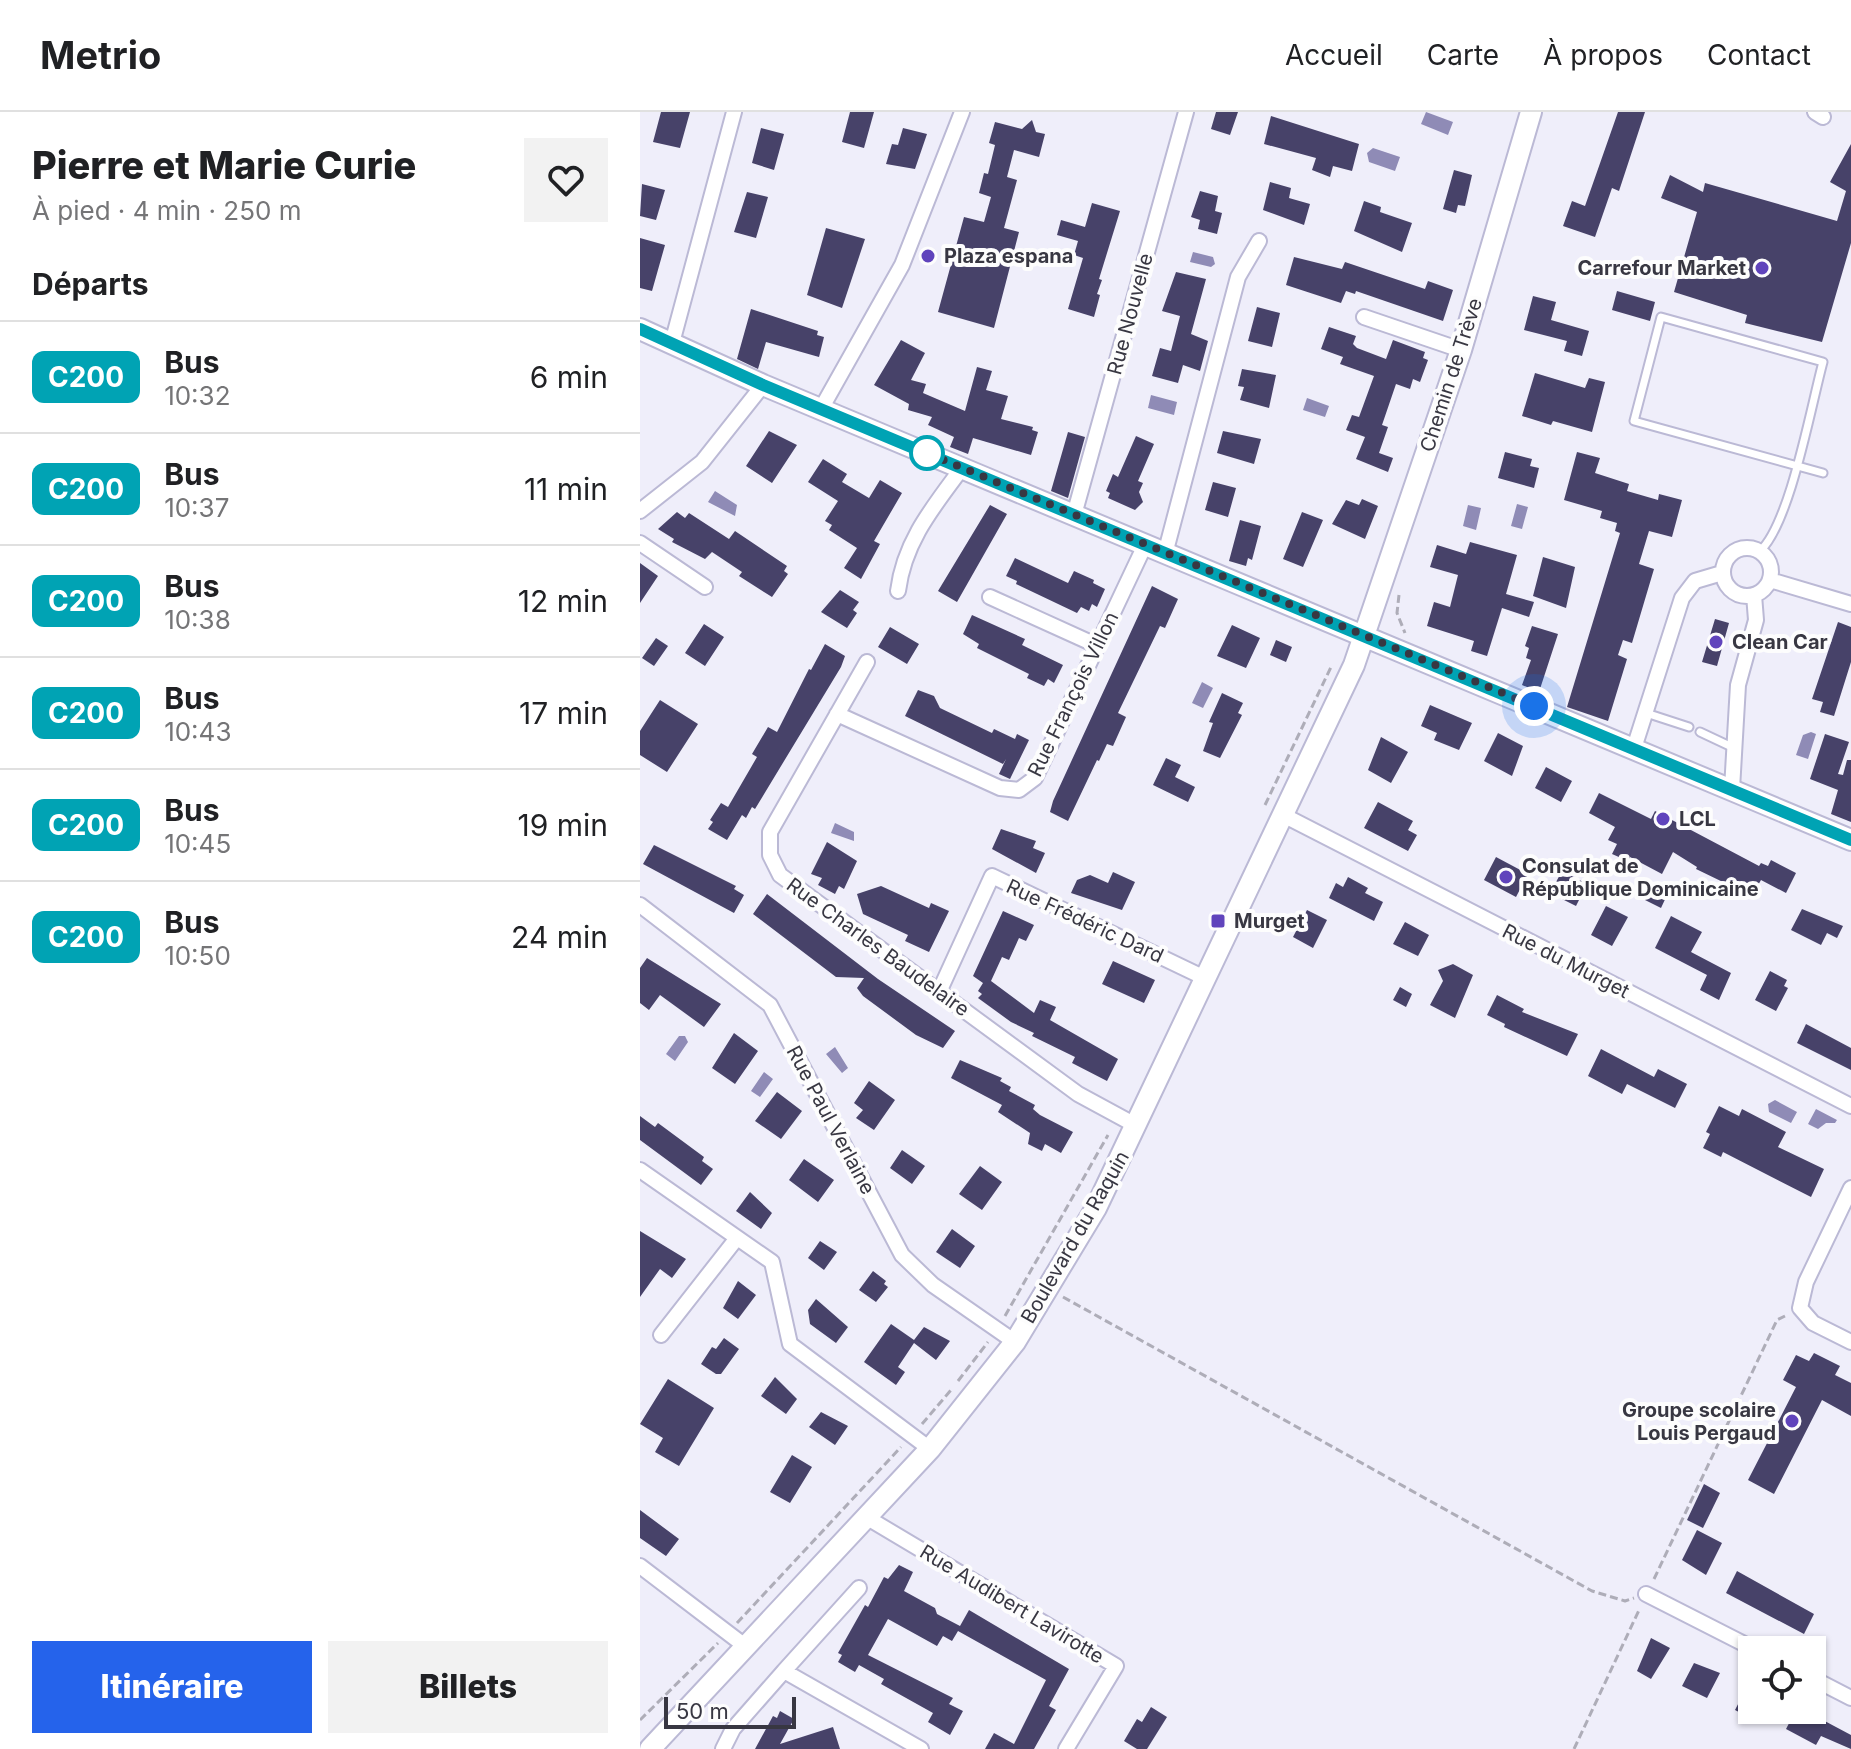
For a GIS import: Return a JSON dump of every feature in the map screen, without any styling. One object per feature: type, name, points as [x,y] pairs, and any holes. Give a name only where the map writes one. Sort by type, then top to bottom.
[{"type":"street","points":[[672,343],[734,112]]},
{"type":"street","points":[[821,409],[902,265],[962,112]]},
{"type":"street","name":"Rue Nouvelle","points":[[1074,515],[1186,112]]},
{"type":"street","name":"Chemin de Trève","points":[[1365,636],[1461,350],[1531,112]]},
{"type":"street","points":[[1165,554],[1238,277],[1259,241]]},
{"type":"street","points":[[1364,317],[1461,350]]},
{"type":"street","points":[[640,329],[763,385],[1851,840]]},
{"type":"street","points":[[640,511],[702,462],[763,385]]},
{"type":"street","points":[[898,591],[901,566],[920,525],[962,468]]},
{"type":"street","points":[[640,543],[705,587]]},
{"type":"street","name":"Rue François Villon","points":[[837,714],[1000,788],[1019,790],[1035,778],[1145,545]]},
{"type":"street","points":[[1634,748],[1682,598],[1695,581],[1722,573],[1731,553],[1745,548],[1760,551],[1770,564],[1770,580],[1754,595],[1743,596],[1731,590],[1722,573]]},
{"type":"street","points":[[1770,580],[1851,604]]},
{"type":"street","points":[[1732,789],[1738,685],[1756,620],[1754,595]]},
{"type":"street","points":[[990,597],[1098,646]]},
{"type":"street","name":"Boulevard du Raquin","points":[[650,1749],[930,1449],[1015,1342],[1096,1208],[1128,1121],[1207,979],[1365,636]]},
{"type":"street","name":"Rue Charles Baudelaire","points":[[867,662],[778,813],[770,832],[770,855],[780,875],[1078,1094],[1128,1121]]},
{"type":"street","name":"Rue du Murget","points":[[1283,815],[1851,1106]]},
{"type":"street","name":"Rue Frédéric Dard","points":[[939,992],[992,876],[1207,979]]},
{"type":"street","name":"Rue Paul Verlaine","points":[[640,905],[770,1005],[902,1255],[933,1285],[1015,1342]]},
{"type":"street","points":[[640,1170],[772,1262],[790,1344],[930,1449]]},
{"type":"street","points":[[1851,1188],[1806,1282],[1800,1308],[1813,1323],[1851,1342]]},
{"type":"street","points":[[661,1335],[737,1238]]},
{"type":"street","name":"Rue Audibert Lavirotte","points":[[866,1517],[1116,1666],[1066,1749]]},
{"type":"street","points":[[640,1566],[745,1646]]},
{"type":"street","points":[[723,1749],[733,1729],[859,1588]]},
{"type":"street","points":[[1646,1594],[1738,1641]]},
{"type":"street","points":[[784,1671],[921,1749]]},
{"type":"street","points":[[1826,1685],[1851,1698]]},
{"type":"lane","points":[[1760,551],[1777,528],[1796,465],[1823,362],[1661,317],[1634,421],[1796,465],[1823,473]]},
{"type":"lane","points":[[1646,713],[1689,727]]},
{"type":"lane","points":[[1700,732],[1734,748]]},
{"type":"path","points":[[640,1720],[728,1633],[911,1436],[996,1331],[1128,1121]]},
{"type":"path","points":[[1049,1289],[1592,1591],[1625,1601],[1646,1594]]},
{"type":"path","points":[[1574,1749],[1777,1320],[1800,1308]]},
{"type":"shaded area","points":[[1426,112],[1453,122],[1448,135],[1421,124]]},
{"type":"shaded area","points":[[1373,148],[1400,157],[1395,171],[1369,162],[1367,153]]},
{"type":"shaded area","points":[[1193,252],[1213,257],[1215,264],[1211,267],[1190,262]]},
{"type":"shaded area","points":[[1151,395],[1177,402],[1174,415],[1148,408]]},
{"type":"shaded area","points":[[1307,398],[1329,406],[1325,417],[1303,410]]},
{"type":"shaded area","points":[[715,491],[737,505],[735,516],[708,502]]},
{"type":"shaded area","points":[[1517,504],[1528,507],[1522,529],[1511,526]]},
{"type":"shaded area","points":[[1468,505],[1481,508],[1476,530],[1463,526]]},
{"type":"shaded area","points":[[1202,682],[1213,688],[1203,708],[1192,703]]},
{"type":"shaded area","points":[[1816,734],[1808,759],[1796,755],[1803,735]]},
{"type":"shaded area","points":[[835,823],[854,832],[854,841],[831,833]]},
{"type":"shaded area","points":[[679,1036],[685,1036],[688,1042],[675,1061],[666,1054]]},
{"type":"shaded area","points":[[835,1047],[848,1068],[842,1073],[826,1054]]},
{"type":"shaded area","points":[[764,1072],[773,1079],[760,1097],[751,1091]]},
{"type":"shaded area","points":[[1775,1100],[1797,1112],[1791,1123],[1769,1112],[1768,1104]]},
{"type":"shaded area","points":[[1816,1109],[1837,1120],[1818,1129],[1808,1124]]},
{"type":"building","points":[[661,112],[690,112],[680,148],[653,142]]},
{"type":"building","points":[[850,112],[874,112],[864,148],[842,142]]},
{"type":"building","points":[[1216,112],[1238,112],[1230,135],[1211,129]]},
{"type":"building","points":[[1618,112],[1645,112],[1619,191],[1612,188],[1595,237],[1563,226],[1572,201],[1585,206]]},
{"type":"building","points":[[1271,116],[1359,144],[1352,171],[1333,166],[1330,177],[1312,170],[1316,158],[1264,144]]},
{"type":"building","points":[[1032,120],[1036,132],[1045,134],[1039,157],[1014,150],[1007,177],[1017,180],[1004,228],[1019,232],[994,328],[938,312],[964,217],[984,222],[991,197],[979,193],[984,173],[988,174],[995,145],[989,143],[995,122],[1022,129]]},
{"type":"building","points":[[761,128],[784,134],[774,170],[752,163]]},
{"type":"building","points":[[903,128],[927,134],[915,169],[886,164],[892,144],[898,145]]},
{"type":"building","name":"Carrefour Market","points":[[1851,144],[1851,243],[1822,342],[1745,323],[1747,315],[1674,292],[1697,212],[1661,198],[1670,175],[1703,192],[1705,183],[1837,221],[1846,191],[1830,182]]},
{"type":"building","points":[[1454,170],[1472,175],[1465,206],[1458,205],[1456,213],[1443,209]]},
{"type":"building","points":[[1270,182],[1291,188],[1289,198],[1310,204],[1304,225],[1263,210]]},
{"type":"building","points":[[642,184],[665,190],[656,220],[640,216]]},
{"type":"building","points":[[1200,191],[1218,196],[1215,211],[1222,213],[1217,234],[1198,229],[1200,220],[1191,217]]},
{"type":"building","points":[[747,192],[768,197],[756,238],[734,232]]},
{"type":"building","points":[[1364,201],[1381,207],[1380,212],[1412,223],[1402,252],[1354,231]]},
{"type":"building","points":[[1092,203],[1120,211],[1099,279],[1102,280],[1094,317],[1068,309],[1083,258],[1074,255],[1078,241],[1057,235],[1061,220],[1085,227]]},
{"type":"building","points":[[826,228],[865,239],[842,308],[807,295]]},
{"type":"building","points":[[640,238],[665,245],[652,291],[640,288]]},
{"type":"building","points":[[1294,257],[1342,269],[1345,262],[1425,289],[1428,281],[1453,290],[1443,321],[1356,291],[1355,294],[1346,291],[1341,303],[1286,285]]},
{"type":"building","points":[[1176,272],[1206,279],[1191,334],[1208,341],[1200,371],[1183,365],[1178,383],[1152,376],[1160,348],[1171,351],[1180,316],[1162,311]]},
{"type":"building","points":[[1617,291],[1655,302],[1650,321],[1612,310]]},
{"type":"building","points":[[1533,296],[1556,302],[1551,320],[1589,331],[1582,356],[1564,351],[1567,341],[1524,330]]},
{"type":"building","points":[[1257,307],[1280,313],[1272,347],[1248,341]]},
{"type":"building","points":[[751,309],[818,331],[817,335],[824,337],[819,357],[766,342],[758,369],[737,359]]},
{"type":"building","points":[[1329,327],[1356,336],[1353,344],[1357,348],[1386,359],[1393,340],[1425,352],[1423,358],[1428,360],[1420,382],[1413,379],[1410,389],[1396,384],[1382,425],[1388,427],[1379,453],[1393,458],[1388,472],[1356,459],[1365,437],[1346,430],[1352,415],[1359,417],[1374,376],[1340,364],[1343,357],[1321,349]]},
{"type":"building","points":[[901,340],[925,353],[911,380],[926,384],[923,393],[965,411],[977,367],[992,371],[986,390],[1008,396],[1001,419],[1033,427],[1032,430],[1038,432],[1031,455],[973,438],[968,454],[950,447],[954,437],[928,425],[932,417],[908,410],[909,404],[874,385]]},
{"type":"building","points":[[1242,369],[1276,375],[1269,408],[1240,400],[1244,387],[1238,386]]},
{"type":"building","points":[[1535,373],[1585,388],[1589,378],[1605,382],[1592,432],[1522,416]]},
{"type":"building","points":[[769,431],[797,445],[772,483],[746,466]]},
{"type":"building","points":[[1223,431],[1261,439],[1254,464],[1217,453]]},
{"type":"building","points":[[1068,432],[1085,437],[1068,498],[1051,491]]},
{"type":"building","points":[[1136,436],[1154,444],[1138,481],[1143,483],[1139,492],[1143,502],[1135,510],[1108,498],[1110,493],[1106,491],[1113,474],[1118,477]]},
{"type":"building","points":[[1505,452],[1532,459],[1530,466],[1539,468],[1534,488],[1498,478]]},
{"type":"building","points":[[1577,452],[1600,458],[1595,473],[1629,484],[1627,491],[1658,500],[1659,494],[1682,500],[1672,537],[1649,531],[1639,564],[1654,569],[1632,643],[1623,640],[1618,655],[1627,659],[1608,721],[1567,707],[1620,533],[1615,531],[1617,523],[1600,518],[1602,511],[1564,500]]},
{"type":"building","points":[[823,459],[847,474],[842,482],[869,498],[880,480],[902,493],[874,541],[880,544],[861,579],[844,568],[857,548],[829,530],[832,525],[825,521],[838,501],[808,482]]},
{"type":"building","points":[[1213,482],[1236,488],[1228,517],[1205,510]]},
{"type":"building","points":[[1362,499],[1378,506],[1365,539],[1332,524],[1346,500],[1359,505]]},
{"type":"building","points":[[990,505],[1007,514],[957,602],[938,591]]},
{"type":"building","points":[[677,512],[685,518],[689,513],[729,539],[735,531],[787,566],[784,571],[788,574],[772,597],[739,576],[742,572],[712,552],[705,559],[672,542],[674,539],[658,529]]},
{"type":"building","points":[[1302,512],[1323,520],[1303,567],[1283,559]]},
{"type":"building","points":[[1240,520],[1261,526],[1252,560],[1248,558],[1246,566],[1229,561]]},
{"type":"building","points":[[1470,542],[1517,555],[1506,594],[1534,602],[1529,617],[1502,608],[1487,656],[1471,651],[1474,641],[1427,626],[1434,602],[1450,607],[1458,575],[1430,567],[1437,545],[1466,554]]},
{"type":"building","points":[[1543,557],[1575,567],[1566,608],[1533,596]]},
{"type":"building","points":[[1015,558],[1068,583],[1074,571],[1094,580],[1093,583],[1105,589],[1097,607],[1092,604],[1089,611],[1081,607],[1077,613],[1016,584],[1017,581],[1006,576]]},
{"type":"building","points":[[640,563],[658,576],[640,603]]},
{"type":"building","points":[[1152,586],[1178,599],[1165,628],[1160,626],[1118,713],[1126,717],[1113,746],[1107,744],[1097,760],[1068,821],[1050,812],[1053,801]]},
{"type":"building","points":[[840,590],[859,602],[853,610],[857,613],[847,628],[821,612]]},
{"type":"building","points":[[972,615],[1025,639],[1022,645],[1063,665],[1054,683],[1048,679],[1044,686],[1027,678],[1029,674],[977,648],[979,644],[963,634]]},
{"type":"building","name":"Clean Car","points":[[1715,619],[1729,623],[1717,666],[1702,662]]},
{"type":"building","points":[[1838,622],[1851,627],[1851,662],[1834,716],[1820,712],[1823,702],[1812,699]]},
{"type":"building","points":[[704,624],[724,637],[705,666],[685,653]]},
{"type":"building","points":[[1232,625],[1260,638],[1246,668],[1217,656]]},
{"type":"building","points":[[1532,626],[1558,634],[1539,692],[1522,685],[1531,660],[1526,658],[1529,648],[1525,646]]},
{"type":"building","points":[[890,627],[919,644],[907,664],[878,647]]},
{"type":"building","points":[[656,638],[668,646],[654,666],[642,658]]},
{"type":"building","points":[[1276,640],[1292,647],[1286,662],[1270,655]]},
{"type":"building","points":[[825,644],[845,656],[841,667],[755,809],[752,807],[746,818],[742,815],[727,840],[708,829],[713,822],[710,820],[721,803],[728,807],[757,757],[752,754],[768,727],[777,732]]},
{"type":"building","points":[[918,690],[934,696],[940,708],[992,733],[994,729],[1015,739],[1017,734],[1029,740],[1010,779],[999,774],[1006,759],[1003,764],[905,716]]},
{"type":"building","points":[[1222,693],[1243,703],[1238,713],[1242,715],[1220,758],[1203,751],[1213,723],[1209,722]]},
{"type":"building","points":[[660,700],[698,724],[667,772],[640,755],[640,731]]},
{"type":"building","points":[[1430,705],[1472,723],[1459,750],[1434,740],[1437,733],[1421,726]]},
{"type":"building","points":[[1498,733],[1523,746],[1512,776],[1484,761]]},
{"type":"building","points":[[1825,734],[1849,742],[1838,774],[1843,775],[1847,760],[1851,760],[1851,822],[1831,814],[1838,790],[1810,779]]},
{"type":"building","points":[[1381,737],[1408,752],[1391,783],[1368,770]]},
{"type":"building","points":[[1166,758],[1181,765],[1175,777],[1195,787],[1188,802],[1153,785]]},
{"type":"building","points":[[1546,767],[1572,781],[1561,802],[1535,788]]},
{"type":"building","points":[[1599,793],[1651,819],[1655,811],[1759,866],[1761,863],[1768,866],[1771,860],[1796,873],[1786,893],[1761,880],[1753,894],[1729,880],[1727,884],[1696,869],[1673,852],[1662,874],[1630,857],[1628,861],[1612,854],[1617,844],[1608,840],[1615,827],[1589,813]]},
{"type":"building","points":[[1378,802],[1413,821],[1408,830],[1417,835],[1408,851],[1364,828]]},
{"type":"building","points":[[1001,829],[1036,841],[1033,848],[1045,853],[1036,873],[992,849]]},
{"type":"building","points":[[827,842],[857,861],[844,889],[839,886],[835,894],[818,885],[822,878],[811,874]]},
{"type":"building","points":[[654,845],[736,886],[734,889],[744,895],[734,913],[643,864]]},
{"type":"building","name":"Consulat de République Dominicaine","points":[[1496,857],[1528,874],[1516,897],[1484,880]]},
{"type":"building","points":[[1562,871],[1587,884],[1576,906],[1550,893]]},
{"type":"building","points":[[1113,872],[1135,882],[1122,910],[1071,893],[1077,880],[1090,875],[1108,883]]},
{"type":"building","points":[[1348,877],[1368,888],[1365,893],[1383,902],[1374,921],[1329,898],[1336,883],[1343,887]]},
{"type":"building","points":[[1652,885],[1668,893],[1661,908],[1645,900]]},
{"type":"building","points":[[881,886],[929,908],[931,903],[949,911],[929,952],[905,941],[908,935],[863,914],[857,894]]},
{"type":"building","points":[[767,894],[878,979],[955,1031],[943,1048],[916,1035],[863,996],[857,988],[864,978],[836,977],[753,914]]},
{"type":"building","points":[[1606,906],[1628,917],[1612,946],[1591,935]]},
{"type":"building","points":[[1802,909],[1843,926],[1837,938],[1827,933],[1821,945],[1791,930]]},
{"type":"building","points":[[1307,910],[1327,920],[1313,948],[1293,937]]},
{"type":"building","points":[[1003,911],[1034,925],[1026,941],[1019,938],[1009,960],[1002,957],[991,981],[1034,1013],[1040,1000],[1056,1007],[1050,1020],[1118,1059],[1107,1081],[1072,1063],[1075,1057],[1032,1036],[1034,1033],[1011,1022],[978,998],[982,994],[978,991],[983,983],[973,976]]},
{"type":"building","points":[[1671,916],[1702,932],[1691,952],[1731,973],[1719,1000],[1700,990],[1707,975],[1655,948]]},
{"type":"building","points":[[1405,922],[1429,935],[1418,956],[1393,944]]},
{"type":"building","points":[[647,958],[721,1004],[704,1027],[660,995],[649,1010],[640,1003],[640,968]]},
{"type":"building","points":[[1113,961],[1155,980],[1144,1003],[1102,984]]},
{"type":"building","points":[[1453,964],[1473,975],[1455,1018],[1430,1005],[1443,981],[1438,970]]},
{"type":"building","points":[[1770,971],[1787,980],[1784,986],[1788,988],[1776,1011],[1755,1000]]},
{"type":"building","points":[[1400,987],[1412,994],[1406,1007],[1393,1000]]},
{"type":"building","points":[[1497,995],[1524,1009],[1522,1012],[1578,1034],[1567,1056],[1504,1027],[1505,1024],[1487,1015]]},
{"type":"building","points":[[1806,1024],[1851,1048],[1851,1070],[1797,1043]]},
{"type":"building","points":[[734,1033],[758,1051],[735,1084],[712,1068]]},
{"type":"building","points":[[1601,1049],[1654,1077],[1658,1069],[1687,1084],[1675,1108],[1627,1084],[1622,1094],[1588,1076]]},
{"type":"building","points":[[960,1060],[1002,1078],[1000,1081],[1011,1087],[1009,1091],[1035,1105],[1033,1109],[1040,1115],[1073,1132],[1061,1153],[1045,1144],[1042,1151],[1028,1144],[1030,1133],[998,1112],[1002,1105],[951,1078]]},
{"type":"building","points":[[869,1081],[895,1100],[874,1130],[856,1118],[863,1110],[854,1103]]},
{"type":"building","points":[[777,1092],[802,1111],[781,1139],[755,1121]]},
{"type":"building","points":[[1719,1106],[1739,1116],[1742,1109],[1786,1132],[1778,1147],[1824,1169],[1811,1197],[1723,1152],[1721,1157],[1703,1148],[1710,1134],[1706,1132]]},
{"type":"building","points":[[640,1116],[655,1127],[658,1123],[704,1157],[702,1161],[713,1169],[701,1185],[640,1140]]},
{"type":"building","points":[[902,1150],[925,1166],[912,1184],[890,1168]]},
{"type":"building","points":[[804,1159],[834,1180],[818,1202],[789,1180]]},
{"type":"building","points":[[980,1166],[1002,1182],[982,1210],[959,1194]]},
{"type":"building","points":[[750,1192],[772,1213],[761,1229],[736,1211]]},
{"type":"building","points":[[952,1229],[975,1246],[960,1268],[936,1252]]},
{"type":"building","points":[[640,1231],[686,1259],[672,1278],[660,1269],[640,1297]]},
{"type":"building","points":[[820,1241],[837,1252],[824,1270],[808,1258]]},
{"type":"building","points":[[873,1271],[886,1281],[884,1284],[888,1287],[876,1302],[859,1290]]},
{"type":"building","points":[[738,1281],[756,1295],[738,1319],[723,1308]]},
{"type":"building","points":[[816,1299],[848,1327],[836,1343],[810,1324],[808,1310]]},
{"type":"building","points":[[891,1324],[914,1340],[924,1327],[950,1341],[936,1360],[914,1343],[898,1367],[905,1372],[896,1385],[864,1362]]},
{"type":"building","points":[[724,1338],[739,1349],[721,1374],[716,1374],[701,1364],[712,1347],[716,1349]]},
{"type":"building","points":[[1814,1353],[1840,1366],[1835,1375],[1851,1383],[1851,1416],[1822,1400],[1774,1494],[1748,1480],[1796,1387],[1783,1380],[1796,1355],[1809,1361]]},
{"type":"building","points":[[775,1377],[797,1399],[786,1414],[761,1396]]},
{"type":"building","points":[[668,1379],[714,1408],[679,1466],[655,1452],[663,1438],[640,1424]]},
{"type":"building","points":[[821,1412],[848,1426],[835,1445],[809,1427]]},
{"type":"building","points":[[792,1455],[812,1467],[790,1503],[770,1492]]},
{"type":"building","points":[[1704,1484],[1720,1493],[1703,1528],[1687,1520]]},
{"type":"building","points":[[640,1510],[679,1539],[666,1556],[640,1538]]},
{"type":"building","points":[[1697,1530],[1722,1543],[1706,1575],[1682,1560]]},
{"type":"building","points":[[899,1565],[913,1572],[904,1591],[935,1608],[937,1614],[960,1626],[969,1610],[1069,1669],[1049,1706],[1056,1710],[1034,1749],[985,1749],[994,1733],[1014,1744],[1046,1680],[958,1631],[952,1641],[943,1636],[937,1646],[888,1619],[868,1655],[953,1698],[949,1704],[963,1711],[950,1735],[928,1722],[933,1713],[881,1684],[884,1679],[859,1665],[855,1672],[838,1662],[842,1655],[838,1653],[865,1605],[868,1607],[884,1577],[888,1579]]},
{"type":"building","points":[[1737,1571],[1814,1614],[1804,1634],[1726,1593]]},
{"type":"building","points":[[1651,1638],[1670,1648],[1651,1679],[1637,1671]]},
{"type":"building","points":[[1694,1663],[1720,1673],[1707,1698],[1682,1686]]},
{"type":"building","points":[[1151,1707],[1167,1717],[1147,1749],[1137,1749],[1124,1741],[1137,1719],[1142,1722]]},
{"type":"building","points":[[780,1711],[794,1719],[780,1744],[833,1727],[840,1749],[755,1749],[773,1716],[777,1718]]},
{"type":"building","points":[[1826,1722],[1851,1735],[1851,1749],[1821,1736],[1816,1745],[1786,1729],[1789,1724]]},
{"type":"bus line","name":"C200","points":[[640,329],[763,385],[1851,840]]},
{"type":"place","name":"Plaza espana","points":[[928,256]]},
{"type":"place","name":"Carrefour Market","points":[[1762,268]]},
{"type":"place","name":"Clean Car","points":[[1716,642]]},
{"type":"place","name":"LCL","points":[[1663,819]]},
{"type":"place","name":"Consulat de République Dominicaine","points":[[1506,877]]},
{"type":"place","name":"Murget","points":[[1218,921]]},
{"type":"place","name":"Groupe scolaire Louis Pergaud","points":[[1792,1421]]},
{"type":"route","points":[[927,453],[922,451],[1534,706]]}]
